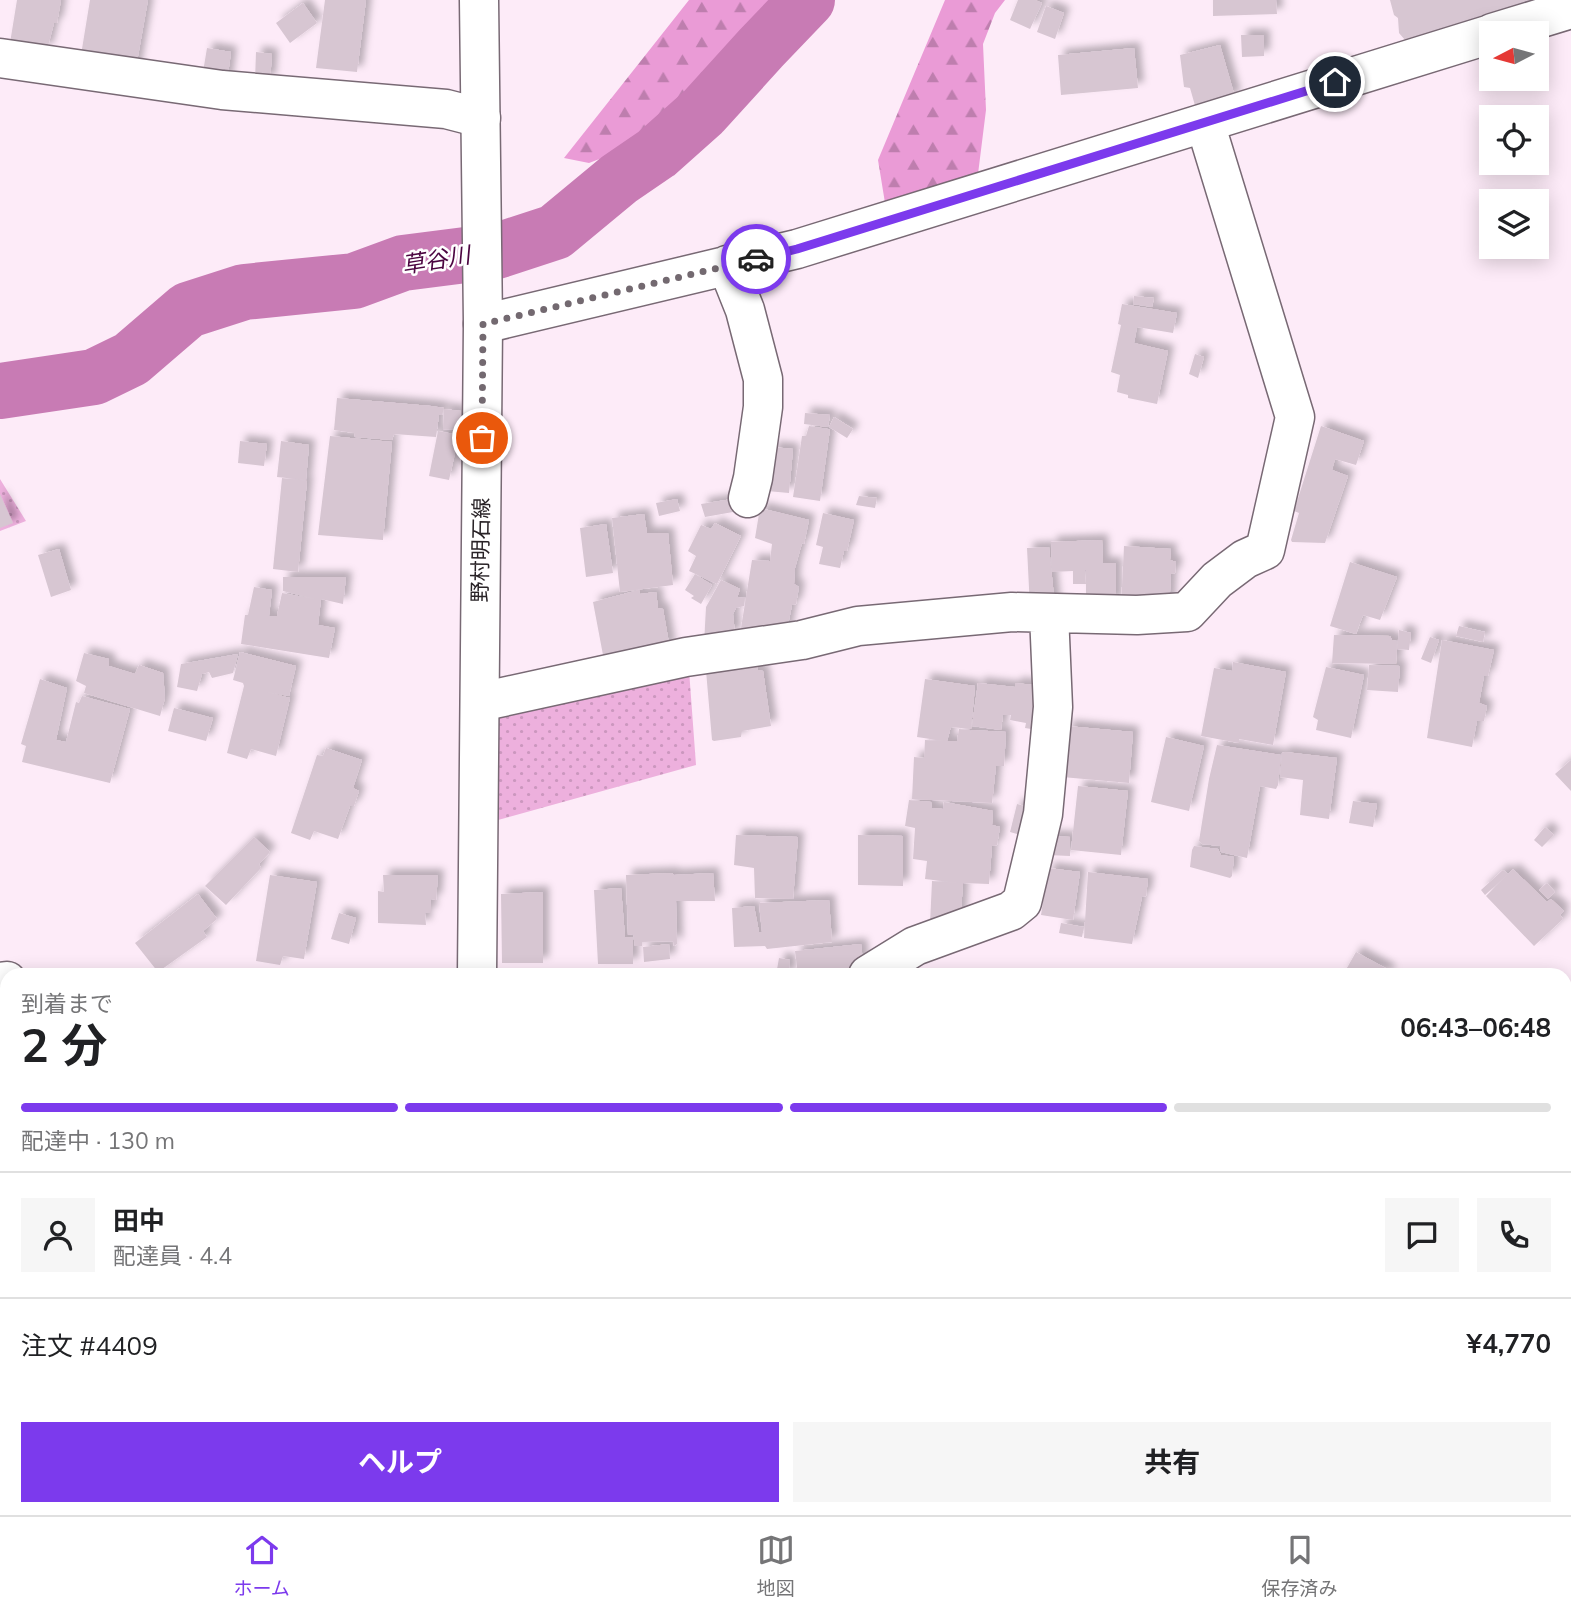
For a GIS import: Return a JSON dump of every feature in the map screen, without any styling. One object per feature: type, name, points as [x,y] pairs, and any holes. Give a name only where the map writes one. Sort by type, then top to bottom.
[{"type":"street","name":"野村明石線","points":[[477,968],[483,316],[479,0]]},
{"type":"street","points":[[1531,21],[1571,9]]},
{"type":"street","points":[[483,316],[797,249],[1479,37]]},
{"type":"street","points":[[0,58],[222,90],[446,108],[481,118]]},
{"type":"street","points":[[480,702],[686,657],[802,640],[858,626],[1012,612],[1137,615],[1187,612],[1217,580],[1245,559],[1265,550],[1296,417],[1205,123]]},
{"type":"street","points":[[727,265],[745,310],[762,379],[763,407],[748,498]]},
{"type":"street","points":[[879,968],[915,946],[1011,911],[1021,902],[1043,814],[1053,707],[1049,614]]},
{"type":"shaded area","points":[[0,479],[26,521],[0,531]]},
{"type":"shaded area","points":[[689,670],[696,765],[498,820],[498,705]]},
{"type":"green space","points":[[689,0],[773,0],[657,137],[589,163],[564,158]]},
{"type":"green space","points":[[945,0],[1005,0],[995,13],[983,44],[986,110],[977,182],[886,209],[878,160]]},
{"type":"building","points":[[17,0],[61,0],[57,23],[54,23],[47,50],[10,43]]},
{"type":"building","points":[[90,0],[148,0],[135,73],[81,55]]},
{"type":"building","points":[[325,0],[366,0],[357,72],[316,68]]},
{"type":"building","points":[[1018,0],[1035,0],[1042,3],[1030,29],[1010,20]]},
{"type":"building","points":[[1213,0],[1276,0],[1277,14],[1213,16]]},
{"type":"building","points":[[1390,0],[1534,1],[1405,40],[1399,33],[1398,18],[1394,15]]},
{"type":"building","points":[[303,3],[317,23],[290,43],[276,23]]},
{"type":"building","points":[[1046,6],[1064,13],[1055,39],[1037,32]]},
{"type":"building","points":[[1241,35],[1264,35],[1264,56],[1242,57]]},
{"type":"building","points":[[1220,45],[1235,97],[1196,109],[1190,88],[1184,87],[1180,55]]},
{"type":"building","points":[[207,48],[231,52],[227,82],[202,78]]},
{"type":"building","points":[[1134,48],[1138,88],[1061,95],[1058,55]]},
{"type":"building","points":[[256,52],[272,54],[270,81],[255,80]]},
{"type":"building","points":[[1134,296],[1154,298],[1152,307],[1133,304]]},
{"type":"building","points":[[1122,304],[1177,313],[1173,333],[1137,327],[1134,343],[1168,351],[1157,404],[1128,398],[1128,395],[1117,392],[1120,375],[1111,372],[1121,325],[1118,324]]},
{"type":"building","points":[[1195,354],[1204,357],[1198,378],[1189,374]]},
{"type":"building","points":[[337,398],[444,408],[442,415],[439,415],[436,437],[394,434],[392,440],[355,437],[354,433],[334,430]]},
{"type":"building","points":[[444,409],[461,411],[460,430],[443,429]]},
{"type":"building","points":[[805,413],[830,415],[828,427],[804,424]]},
{"type":"building","points":[[834,417],[853,429],[847,438],[829,427]]},
{"type":"building","points":[[809,426],[830,429],[820,501],[793,497],[802,436],[806,436]]},
{"type":"building","points":[[1321,426],[1364,441],[1356,465],[1335,459],[1332,470],[1348,476],[1325,543],[1292,542],[1299,513],[1294,511]]},
{"type":"building","points":[[438,431],[459,435],[449,480],[429,476]]},
{"type":"building","points":[[330,436],[392,442],[383,540],[318,535]]},
{"type":"building","points":[[240,441],[267,444],[264,466],[238,463]]},
{"type":"building","points":[[281,441],[309,445],[306,480],[277,477]]},
{"type":"building","points":[[772,447],[793,449],[789,493],[767,491]]},
{"type":"building","points":[[282,478],[307,481],[298,572],[273,569]]},
{"type":"building","points":[[0,494],[13,523],[0,528]]},
{"type":"building","points":[[859,496],[877,498],[875,508],[856,505]]},
{"type":"building","points":[[677,499],[680,511],[659,516],[656,503]]},
{"type":"building","points":[[732,499],[733,512],[705,517],[701,504]]},
{"type":"building","points":[[760,508],[809,520],[795,568],[794,584],[799,587],[786,635],[741,628],[752,560],[770,561],[772,544],[755,538]]},
{"type":"building","points":[[823,513],[854,520],[840,568],[819,564],[823,547],[816,545]]},
{"type":"building","points":[[644,514],[647,533],[668,533],[673,585],[620,592],[612,518]]},
{"type":"building","points":[[715,523],[741,536],[717,584],[689,571],[696,556],[688,551],[701,525],[711,529]]},
{"type":"building","points":[[606,524],[613,573],[586,577],[580,528]]},
{"type":"building","points":[[1102,540],[1103,563],[1116,563],[1116,604],[1086,603],[1086,584],[1073,584],[1073,571],[1052,572],[1051,542]]},
{"type":"building","points":[[1124,546],[1171,549],[1170,560],[1176,562],[1175,573],[1171,574],[1169,610],[1121,607]]},
{"type":"building","points":[[1049,547],[1055,607],[1030,608],[1027,548]]},
{"type":"building","points":[[59,549],[71,590],[51,597],[38,555]]},
{"type":"building","points":[[1350,562],[1397,577],[1380,620],[1363,615],[1356,634],[1330,626]]},
{"type":"building","points":[[695,574],[712,585],[701,604],[685,590]]},
{"type":"building","points":[[283,577],[346,577],[343,604],[321,599],[318,625],[335,628],[329,658],[241,644],[245,615],[248,615],[254,587],[272,590],[269,616],[277,616],[282,593],[315,599],[283,591]]},
{"type":"building","points":[[721,580],[740,589],[737,598],[745,597],[744,606],[736,608],[733,614],[735,634],[704,644],[706,607]]},
{"type":"building","points":[[639,590],[640,594],[656,592],[658,608],[663,609],[670,649],[603,655],[593,602]]},
{"type":"building","points":[[1459,626],[1485,632],[1483,642],[1456,636]]},
{"type":"building","points":[[1399,630],[1411,633],[1409,650],[1397,649]]},
{"type":"building","points":[[1334,635],[1390,636],[1397,641],[1396,664],[1332,663]]},
{"type":"building","points":[[1430,637],[1439,640],[1431,663],[1421,659]]},
{"type":"building","points":[[1442,640],[1494,650],[1488,676],[1484,676],[1479,703],[1487,706],[1484,721],[1477,721],[1472,747],[1427,738]]},
{"type":"building","points":[[240,652],[296,666],[289,696],[267,692],[290,698],[276,756],[251,749],[247,759],[227,753],[244,686],[243,683],[233,680]]},
{"type":"building","points":[[754,652],[758,670],[763,671],[771,726],[742,731],[741,737],[714,741],[705,659]]},
{"type":"building","points":[[84,653],[109,659],[109,666],[135,674],[139,665],[163,673],[165,698],[160,716],[84,693],[86,686],[76,681]]},
{"type":"building","points":[[238,654],[233,673],[212,678],[209,672],[202,674],[197,691],[177,687],[181,664]]},
{"type":"building","points":[[1233,662],[1286,672],[1273,745],[1239,739],[1239,743],[1201,736],[1214,668],[1232,671]]},
{"type":"building","points":[[1369,665],[1400,666],[1398,692],[1367,690]]},
{"type":"building","points":[[1326,667],[1364,675],[1351,738],[1316,730],[1318,720],[1313,717]]},
{"type":"building","points":[[40,679],[67,688],[56,740],[66,742],[76,702],[79,703],[82,696],[130,709],[110,783],[22,762],[26,746],[21,744]]},
{"type":"building","points":[[925,679],[975,686],[971,729],[951,727],[947,741],[957,741],[959,729],[970,730],[971,734],[971,730],[1006,732],[1004,766],[996,766],[992,803],[912,799],[914,757],[924,758],[925,740],[944,741],[917,737]]},
{"type":"building","points":[[978,683],[1015,687],[1015,683],[1043,686],[1037,730],[1025,728],[1026,723],[1010,720],[1011,715],[1003,715],[1001,730],[972,726]]},
{"type":"building","points":[[174,708],[213,718],[206,741],[168,731]]},
{"type":"building","points":[[1067,726],[1133,732],[1129,783],[1062,777]]},
{"type":"building","points":[[1166,737],[1204,746],[1189,811],[1151,802]]},
{"type":"building","points":[[1217,745],[1281,755],[1276,789],[1260,786],[1247,858],[1221,852],[1220,846],[1202,844],[1199,841]]},
{"type":"building","points":[[326,748],[362,760],[353,788],[359,791],[354,806],[350,806],[338,839],[314,831],[310,840],[291,833],[317,755],[323,756]]},
{"type":"building","points":[[1282,753],[1337,758],[1329,819],[1300,815],[1303,780],[1280,777]]},
{"type":"building","points":[[1571,760],[1571,791],[1555,774]]},
{"type":"building","points":[[1078,786],[1128,791],[1121,855],[1071,850]]},
{"type":"building","points":[[909,800],[931,802],[932,808],[943,809],[944,802],[993,811],[992,825],[1000,827],[997,845],[992,846],[989,884],[963,883],[960,926],[930,924],[932,881],[959,883],[925,879],[927,861],[913,859],[915,828],[905,826]]},
{"type":"building","points":[[1353,801],[1377,804],[1373,827],[1349,823]]},
{"type":"building","points":[[1017,804],[1035,809],[1028,837],[1010,832]]},
{"type":"building","points":[[1545,827],[1554,835],[1542,847],[1534,840]]},
{"type":"building","points":[[736,835],[798,837],[793,899],[755,898],[754,868],[734,865]]},
{"type":"building","points":[[858,835],[903,836],[903,886],[858,885]]},
{"type":"building","points":[[1048,836],[1070,837],[1070,856],[1047,855]]},
{"type":"building","points":[[254,837],[270,852],[259,864],[261,868],[226,905],[205,886]]},
{"type":"building","points":[[1194,846],[1218,849],[1221,855],[1234,857],[1232,876],[1230,878],[1190,867]]},
{"type":"building","points":[[1048,868],[1080,872],[1073,920],[1041,915]]},
{"type":"building","points":[[1513,869],[1547,902],[1551,899],[1564,911],[1560,915],[1563,919],[1534,946],[1486,896]]},
{"type":"building","points":[[1503,870],[1508,874],[1485,895],[1481,890]]},
{"type":"building","points":[[1088,872],[1148,879],[1146,896],[1142,897],[1132,944],[1084,938]]},
{"type":"building","points":[[713,873],[715,901],[676,901],[677,944],[674,946],[673,941],[642,942],[642,946],[635,946],[633,934],[628,935],[626,875]]},
{"type":"building","points":[[270,875],[317,882],[304,959],[283,956],[280,965],[256,961]]},
{"type":"building","points":[[383,875],[438,875],[436,900],[431,899],[431,913],[425,913],[426,925],[378,923],[378,891],[384,892]]},
{"type":"building","points":[[1547,883],[1555,892],[1548,899],[1539,890]]},
{"type":"building","points":[[621,888],[625,937],[633,937],[633,964],[598,964],[594,890]]},
{"type":"building","points":[[543,892],[543,963],[502,963],[501,894]]},
{"type":"building","points":[[198,894],[217,919],[203,931],[207,937],[164,968],[155,968],[135,943]]},
{"type":"building","points":[[829,900],[832,942],[767,949],[765,946],[734,947],[732,908],[754,906],[759,932],[762,932],[759,903]]},
{"type":"building","points":[[339,913],[356,918],[349,944],[331,939]]},
{"type":"building","points":[[1061,923],[1084,927],[1082,937],[1059,933]]},
{"type":"building","points":[[669,944],[670,959],[644,962],[643,947]]},
{"type":"building","points":[[861,944],[864,968],[797,968],[795,951]]},
{"type":"building","points":[[1356,952],[1385,968],[1347,968]]},
{"type":"building","points":[[779,958],[790,960],[789,968],[777,968]]},
{"type":"waterway","name":"草谷川","points":[[0,391],[94,377],[131,359],[188,310],[244,292],[354,281],[403,263],[497,251],[555,232],[619,179],[657,153],[703,112],[807,0]]},
{"type":"way so far","points":[[482,438],[483,324],[756,259]]},
{"type":"route","points":[[756,259],[797,249],[1335,82]]}]
